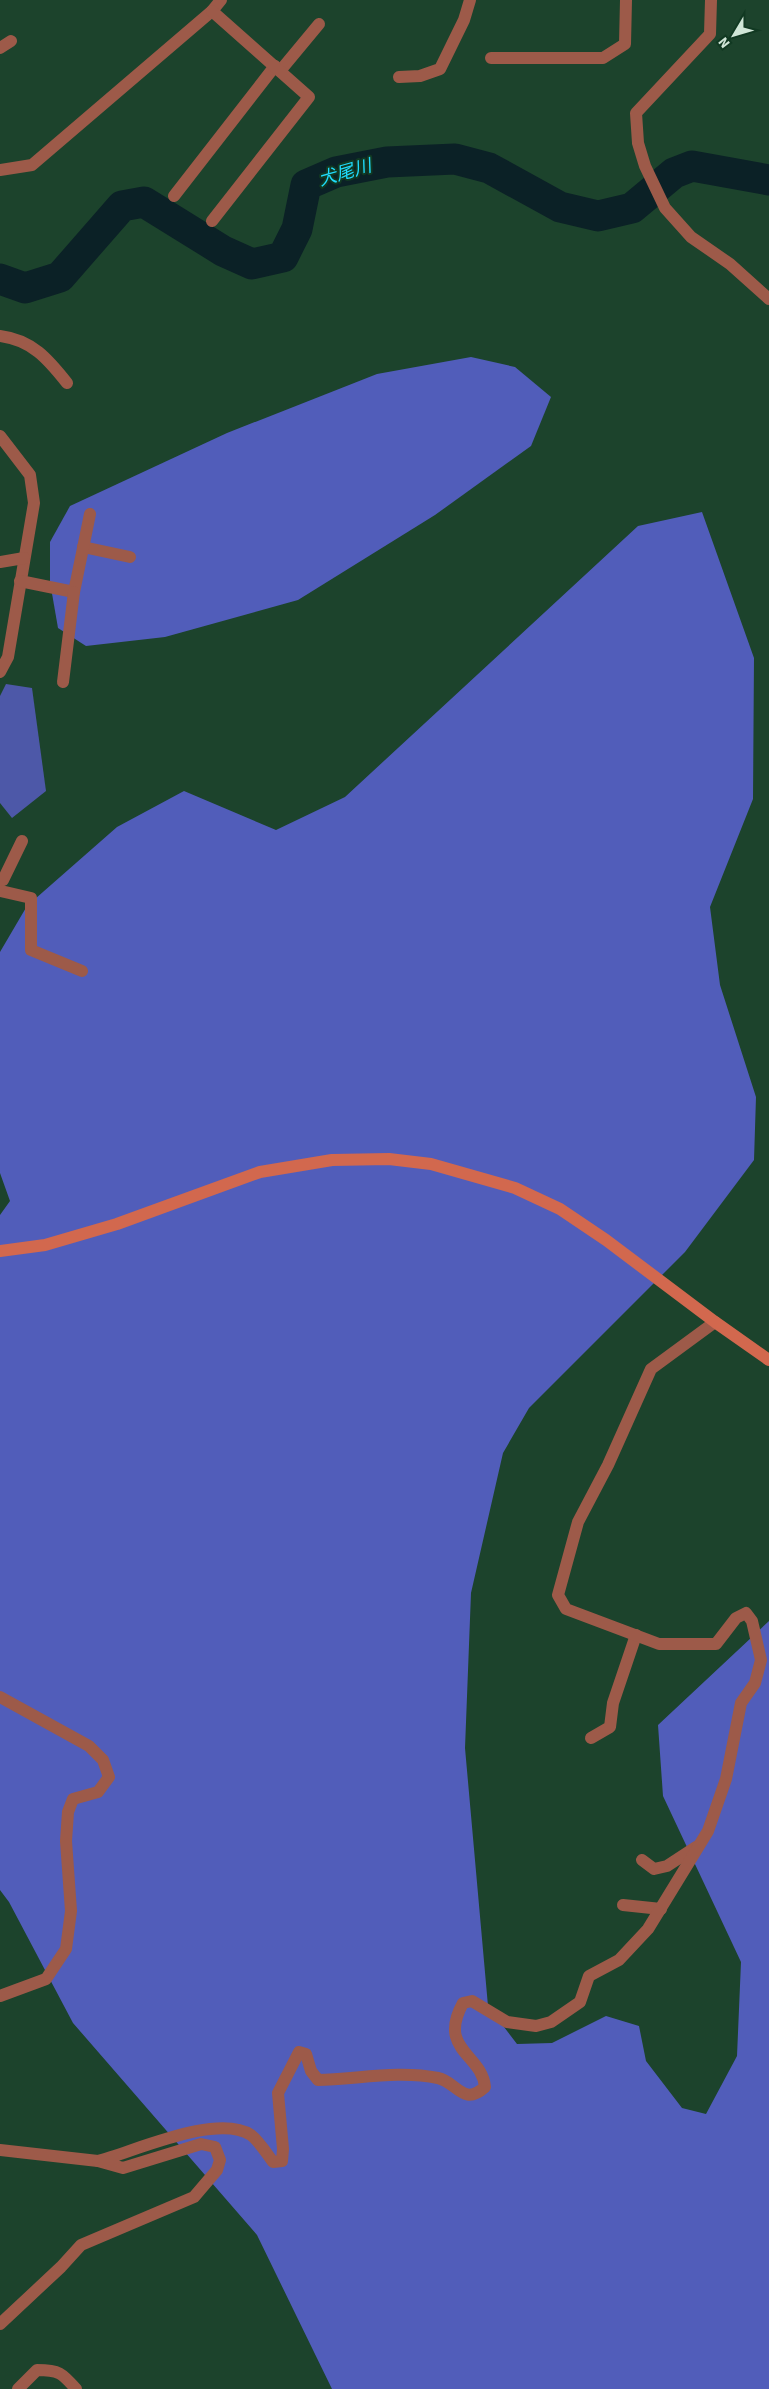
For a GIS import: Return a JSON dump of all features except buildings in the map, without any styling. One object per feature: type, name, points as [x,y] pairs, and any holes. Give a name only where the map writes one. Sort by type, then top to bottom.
[{"type":"street","points":[[0,170],[32,165],[212,11],[222,0]]},
{"type":"street","points":[[398,77],[420,76],[440,69],[464,20],[470,0]]},
{"type":"street","points":[[491,58],[603,58],[625,44],[626,0]]},
{"type":"street","points":[[711,0],[710,34],[636,113],[638,143],[645,166],[665,208],[691,237],[730,264],[769,299]]},
{"type":"street","points":[[212,11],[309,97],[212,221]]},
{"type":"street","points":[[174,196],[277,69],[319,24]]},
{"type":"street","points":[[0,336],[19,338],[49,360],[67,383]]},
{"type":"street","points":[[0,436],[30,475],[34,503],[8,657],[0,672]]},
{"type":"street","points":[[63,682],[74,592],[90,514]]},
{"type":"street","points":[[83,547],[130,557]]},
{"type":"street","points":[[0,562],[24,558]]},
{"type":"street","points":[[20,581],[74,592]]},
{"type":"street","points":[[22,841],[1,886],[31,898],[30,950],[82,971]]},
{"type":"street","points":[[0,1251],[44,1245],[117,1224],[260,1172],[332,1160],[389,1159],[431,1164],[515,1188],[560,1209],[606,1240],[769,1360]]},
{"type":"street","points":[[98,2161],[198,2130],[238,2130],[252,2136],[273,2162],[282,2161],[284,2149],[278,2093],[299,2052],[306,2054],[311,2071],[318,2080],[408,2074],[441,2078],[464,2094],[478,2093],[485,2087],[484,2078],[460,2048],[455,2029],[455,2017],[463,2003],[472,2001],[506,2022],[536,2026],[551,2022],[580,2002],[589,1976],[619,1960],[648,1929],[708,1831],[726,1779],[741,1703],[754,1683],[761,1660],[752,1621],[746,1613],[736,1618],[716,1644],[659,1644],[566,1609],[558,1595],[578,1522],[608,1466],[651,1369],[715,1322]]},
{"type":"street","points":[[591,1738],[610,1727],[613,1703],[636,1634]]},
{"type":"street","points":[[0,1697],[89,1746],[103,1760],[109,1777],[98,1792],[73,1799],[68,1812],[66,1841],[71,1911],[66,1949],[46,1979],[0,1996]]},
{"type":"street","points":[[642,1860],[654,1869],[668,1866],[700,1844]]},
{"type":"street","points":[[623,1905],[660,1908]]},
{"type":"street","points":[[0,2150],[98,2161],[123,2168],[202,2144],[214,2147],[220,2160],[217,2170],[194,2197],[81,2245],[61,2267],[0,2324]]},
{"type":"street","points":[[18,2389],[37,2370],[54,2370],[66,2378],[76,2389]]},
{"type":"shaded area","points":[[471,357],[515,367],[551,397],[531,446],[435,515],[298,600],[165,637],[86,646],[58,628],[50,582],[50,542],[70,506],[227,433],[377,374]]},
{"type":"shaded area","points":[[702,512],[754,658],[753,799],[710,907],[720,985],[756,1097],[754,1160],[685,1252],[529,1408],[503,1453],[471,1593],[465,1748],[488,2006],[517,2044],[552,2043],[606,2016],[639,2026],[646,2061],[682,2108],[706,2114],[737,2056],[741,1962],[663,1796],[658,1725],[769,1621],[769,2389],[332,2389],[257,2235],[73,2023],[9,1902],[0,1890],[0,1215],[10,1201],[0,1173],[0,952],[27,906],[117,827],[184,791],[276,830],[345,797],[638,526]]},
{"type":"shaded area","points":[[6,684],[32,688],[46,791],[12,818],[0,803],[0,696]]},
{"type":"waterway","name":"犬尾川","points":[[0,279],[25,288],[60,277],[122,206],[144,202],[223,251],[252,264],[283,257],[297,229],[306,185],[336,172],[387,162],[455,159],[489,168],[560,207],[598,216],[632,208],[674,173],[692,166],[769,180]]}]
